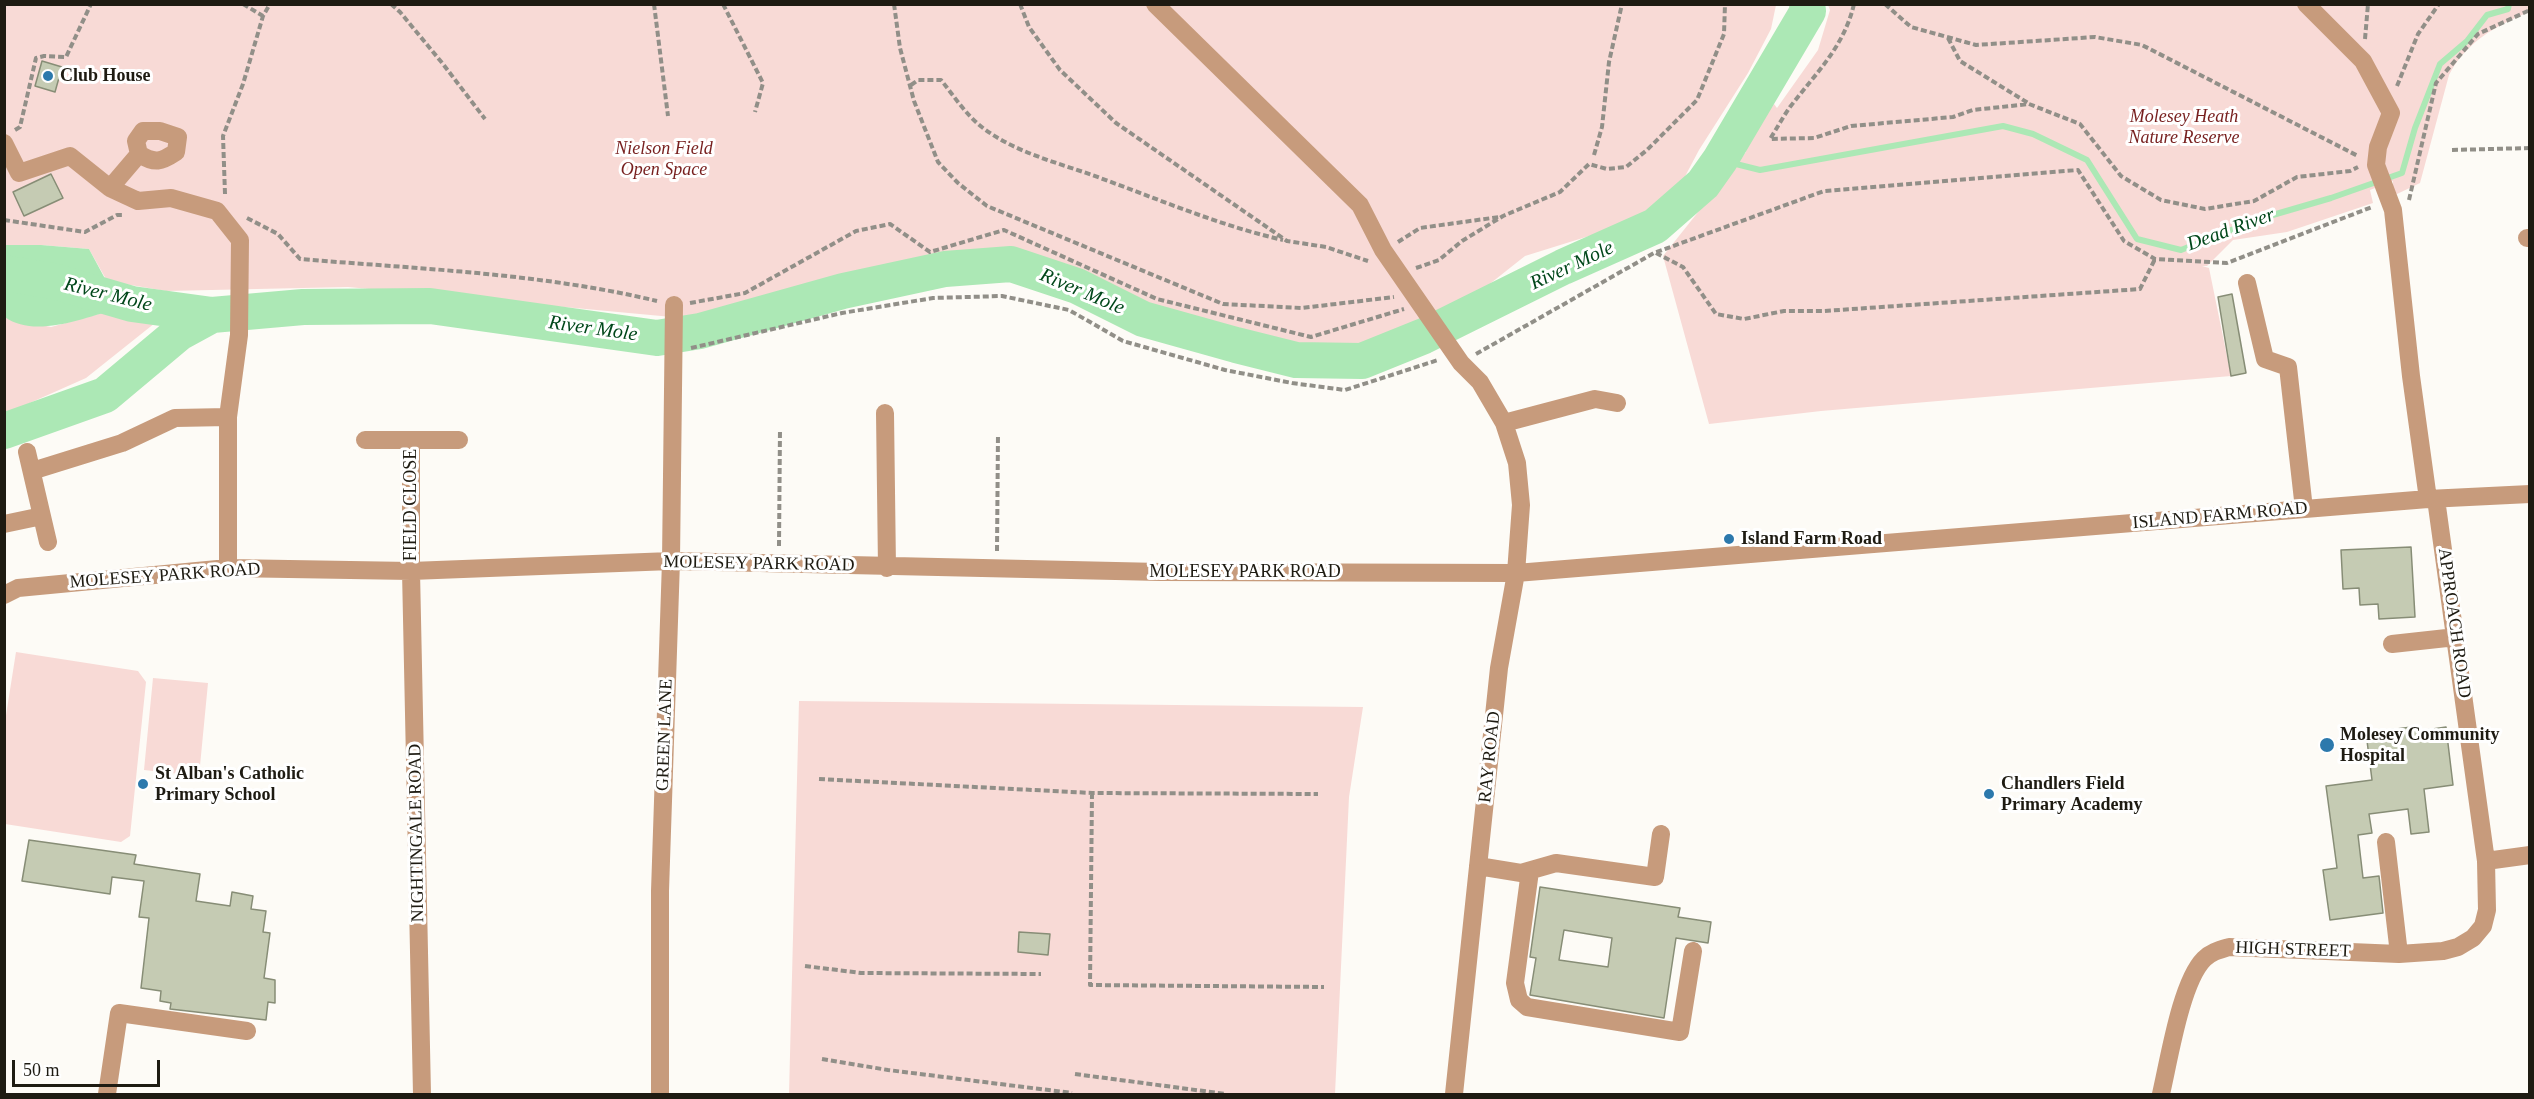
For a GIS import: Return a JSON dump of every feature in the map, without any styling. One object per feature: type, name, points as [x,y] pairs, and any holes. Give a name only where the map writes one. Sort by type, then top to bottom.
[{"type":"street","name":"RAY ROAD","points":[[1155,4],[1360,205],[1383,250],[1458,359],[1480,382],[1504,423],[1517,463],[1520,494],[1516,573],[1499,668],[1454,1095]]},
{"type":"street","points":[[2306,4],[2363,61],[2391,113],[2378,147],[2368,164]]},
{"type":"street","points":[[8,137],[12,174],[70,156],[110,188],[138,201],[171,198],[220,216],[240,240],[239,335],[228,417],[228,568]]},
{"type":"street","points":[[110,188],[139,154]]},
{"type":"street","name":"APPROACH ROAD","points":[[2368,164],[2388,196],[2393,210],[2411,376],[2456,637],[2486,861],[2487,910],[2483,926]]},
{"type":"street","points":[[2247,283],[2265,359],[2288,367],[2304,509]]},
{"type":"street","name":"GREEN LANE","points":[[660,1095],[660,891],[670,561],[673,311]]},
{"type":"street","points":[[1504,423],[1595,399],[1617,403]]},
{"type":"street","points":[[885,413],[887,568]]},
{"type":"street","points":[[32,471],[122,443],[175,418],[228,417]]},
{"type":"street","name":"FIELD CLOSE","points":[[365,440],[459,440]]},
{"type":"street","name":"FIELD CLOSE","points":[[411,440],[411,571]]},
{"type":"street","points":[[27,452],[48,542]]},
{"type":"street","name":"ISLAND FARM ROAD","points":[[1516,573],[2432,499],[2529,494]]},
{"type":"street","points":[[4,524],[42,516]]},
{"type":"street","name":"MOLESEY PARK ROAD","points":[[4,595],[18,588],[228,568],[411,571],[670,561],[997,570],[1516,573]]},
{"type":"street","name":"NIGHTINGALE ROAD","points":[[411,571],[422,1095]]},
{"type":"street","points":[[2392,644],[2456,637]]},
{"type":"street","points":[[1478,866],[1521,873],[1556,863],[1655,877],[1661,834]]},
{"type":"street","points":[[2386,842],[2399,954]]},
{"type":"street","points":[[2486,861],[2529,855]]},
{"type":"street","points":[[1530,871],[1515,983],[1519,1000],[1527,1007],[1680,1032],[1693,951]]},
{"type":"street","name":"HIGH STREET","points":[[2161,1095],[2188,985],[2198,966],[2215,951],[2229,947],[2260,947],[2399,954],[2443,951],[2458,947],[2473,938],[2483,926]]},
{"type":"street","points":[[107,1095],[119,1013],[247,1031]]},
{"type":"path","points":[[8,137],[20,126],[36,58],[66,57],[91,4]]},
{"type":"path","points":[[243,4],[263,16]]},
{"type":"path","points":[[270,4],[263,16],[243,84],[223,136],[225,197],[220,216],[240,215],[278,234],[300,259],[468,272],[600,288],[673,311],[745,293],[856,231],[890,224],[930,252],[1004,230],[1157,299],[1311,337],[1418,299]]},
{"type":"path","points":[[391,4],[443,64],[485,120]]},
{"type":"path","points":[[654,4],[668,116]]},
{"type":"path","points":[[723,4],[763,83],[755,112]]},
{"type":"path","points":[[894,4],[900,48],[915,101],[938,162],[958,183],[987,206],[1222,304],[1302,308],[1418,299]]},
{"type":"path","points":[[1020,4],[1029,27],[1060,69],[1116,123],[1287,241]]},
{"type":"path","points":[[1594,155],[1602,128],[1609,62],[1622,4]]},
{"type":"path","points":[[911,85],[918,80],[941,80],[970,116],[984,129],[1037,158],[1092,175],[1248,232],[1326,247],[1402,275],[1439,260],[1462,241],[1503,216],[1560,192],[1588,164],[1607,169],[1626,167],[1647,150],[1696,100],[1725,34],[1725,4]]},
{"type":"path","points":[[1854,4],[1850,21],[1824,68],[1790,108],[1770,139],[1814,138],[1851,126],[1953,117],[1973,111],[2029,104]]},
{"type":"path","points":[[1885,4],[1911,27],[1976,45],[2095,37],[2142,45],[2368,164]]},
{"type":"path","points":[[2363,61],[2368,4]]},
{"type":"path","points":[[2391,113],[2394,92],[2418,34],[2439,4]]},
{"type":"path","points":[[2409,200],[2436,83],[2478,34],[2529,10]]},
{"type":"path","points":[[1947,37],[1960,61],[2029,104],[2080,124],[2121,176],[2162,201],[2205,210],[2254,201],[2297,177],[2350,171],[2368,164]]},
{"type":"path","points":[[2452,150],[2529,148]]},
{"type":"path","points":[[673,352],[842,313],[933,298],[1002,296],[1069,310],[1123,341],[1187,359],[1236,372],[1345,390],[1458,359],[1654,253],[1824,191],[2078,170],[2124,241],[2155,259],[2227,263],[2388,196]]},
{"type":"path","points":[[4,220],[85,232],[117,215],[132,215]]},
{"type":"path","points":[[1383,250],[1420,228],[1503,216]]},
{"type":"path","points":[[1654,253],[1683,267],[1716,314],[1744,320],[1784,311],[1824,311],[2140,289],[2155,259]]},
{"type":"path","points":[[779,564],[780,429]]},
{"type":"path","points":[[997,570],[998,434]]},
{"type":"path","points":[[819,779],[1092,793],[1318,794]]},
{"type":"path","points":[[1092,793],[1090,985],[1324,987]]},
{"type":"path","points":[[805,966],[861,973],[1041,974]]},
{"type":"path","points":[[822,1059],[1072,1093]]},
{"type":"path","points":[[1075,1074],[1226,1095]]},
{"type":"green space","name":"Nielson Field Open Space","points":[[4,5],[1776,5],[1771,29],[1748,73],[1699,150],[1681,184],[1658,210],[1634,222],[1525,256],[1472,298],[1365,343],[1313,346],[1252,337],[1159,313],[1067,264],[982,249],[921,268],[818,286],[697,315],[672,317],[348,287],[166,291],[107,281],[89,249],[5,245]]},
{"type":"green space","name":"Molesey Heath Nature Reserve","points":[[1828,5],[2529,5],[2529,12],[2483,36],[2456,63],[2449,75],[2420,183],[2397,194],[2393,192],[2393,181],[2370,190],[2373,203],[2287,232],[2233,240],[2207,266],[2202,266],[2209,268],[2231,376],[1821,411],[1709,424],[1663,256],[1746,152],[1741,149],[1774,104],[1777,108],[1818,50],[1830,10]]},
{"type":"green space","points":[[113,310],[155,323],[86,378],[5,414],[4,317],[51,327]]},
{"type":"green space","points":[[16,652],[138,671],[146,682],[130,836],[121,842],[5,824],[4,728]]},
{"type":"green space","points":[[153,678],[208,683],[199,776],[144,770]]},
{"type":"green space","points":[[799,701],[1363,707],[1349,797],[1335,1094],[789,1094]]},
{"type":"water","points":[[5,245],[89,249],[116,299],[113,310],[73,322],[43,326],[16,323],[5,317]]},
{"type":"building","name":"Club House","points":[[42,61],[62,67],[55,92],[35,86]]},
{"type":"building","points":[[51,174],[63,198],[24,216],[13,192]]},
{"type":"building","points":[[2232,294],[2246,373],[2231,376],[2218,297]]},
{"type":"building","points":[[2411,547],[2415,617],[2379,619],[2378,604],[2360,605],[2359,588],[2343,589],[2341,550]]},
{"type":"building","points":[[2419,726],[2419,731],[2446,727],[2453,785],[2424,789],[2429,832],[2411,834],[2408,809],[2369,814],[2372,833],[2358,835],[2363,878],[2379,876],[2383,913],[2330,920],[2323,870],[2337,868],[2326,786],[2372,780],[2366,733]]},
{"type":"building","points":[[29,840],[136,855],[134,864],[200,874],[196,901],[230,906],[232,892],[253,896],[251,909],[266,911],[263,932],[270,933],[264,978],[275,980],[275,1003],[268,1002],[266,1020],[170,1009],[171,1003],[160,1001],[161,991],[141,988],[149,918],[139,917],[144,881],[112,877],[110,894],[22,881]]},
{"type":"building","points":[[1540,887],[1680,908],[1678,917],[1711,922],[1708,943],[1676,938],[1664,1018],[1530,995],[1536,958],[1530,957]],"holes":[[[1564,930],[1612,938],[1608,967],[1559,960]]]},
{"type":"building","points":[[1019,932],[1050,934],[1048,955],[1018,952]]},
{"type":"waterway","name":"River Mole","points":[[4,273],[53,281],[132,304],[212,315],[303,307],[430,306],[657,338],[700,331],[843,291],[945,269],[1011,264],[1077,286],[1143,319],[1236,345],[1296,360],[1362,361],[1424,336],[1563,267],[1655,226],[1703,184],[1720,160],[1808,11],[1807,4]]},
{"type":"waterway","name":"Dead River","points":[[1720,160],[1760,170],[2003,126],[2033,134],[2087,160],[2137,239],[2181,250],[2259,219],[2331,198],[2402,173],[2415,128],[2440,64],[2467,41],[2487,15],[2508,9],[2509,4]]},
{"type":"waterway","name":"River Mole","points":[[4,431],[105,395],[179,333],[212,315]]},
{"type":"place","name":"Club House","points":[[48,76]]},
{"type":"place","name":"Island Farm Road","points":[[1729,539]]},
{"type":"place","name":"Molesey Community Hospital","points":[[2327,745]]},
{"type":"place","name":"St Alban's Catholic Primary School","points":[[143,784]]},
{"type":"place","name":"Chandlers Field Primary Academy","points":[[1989,794]]}]
